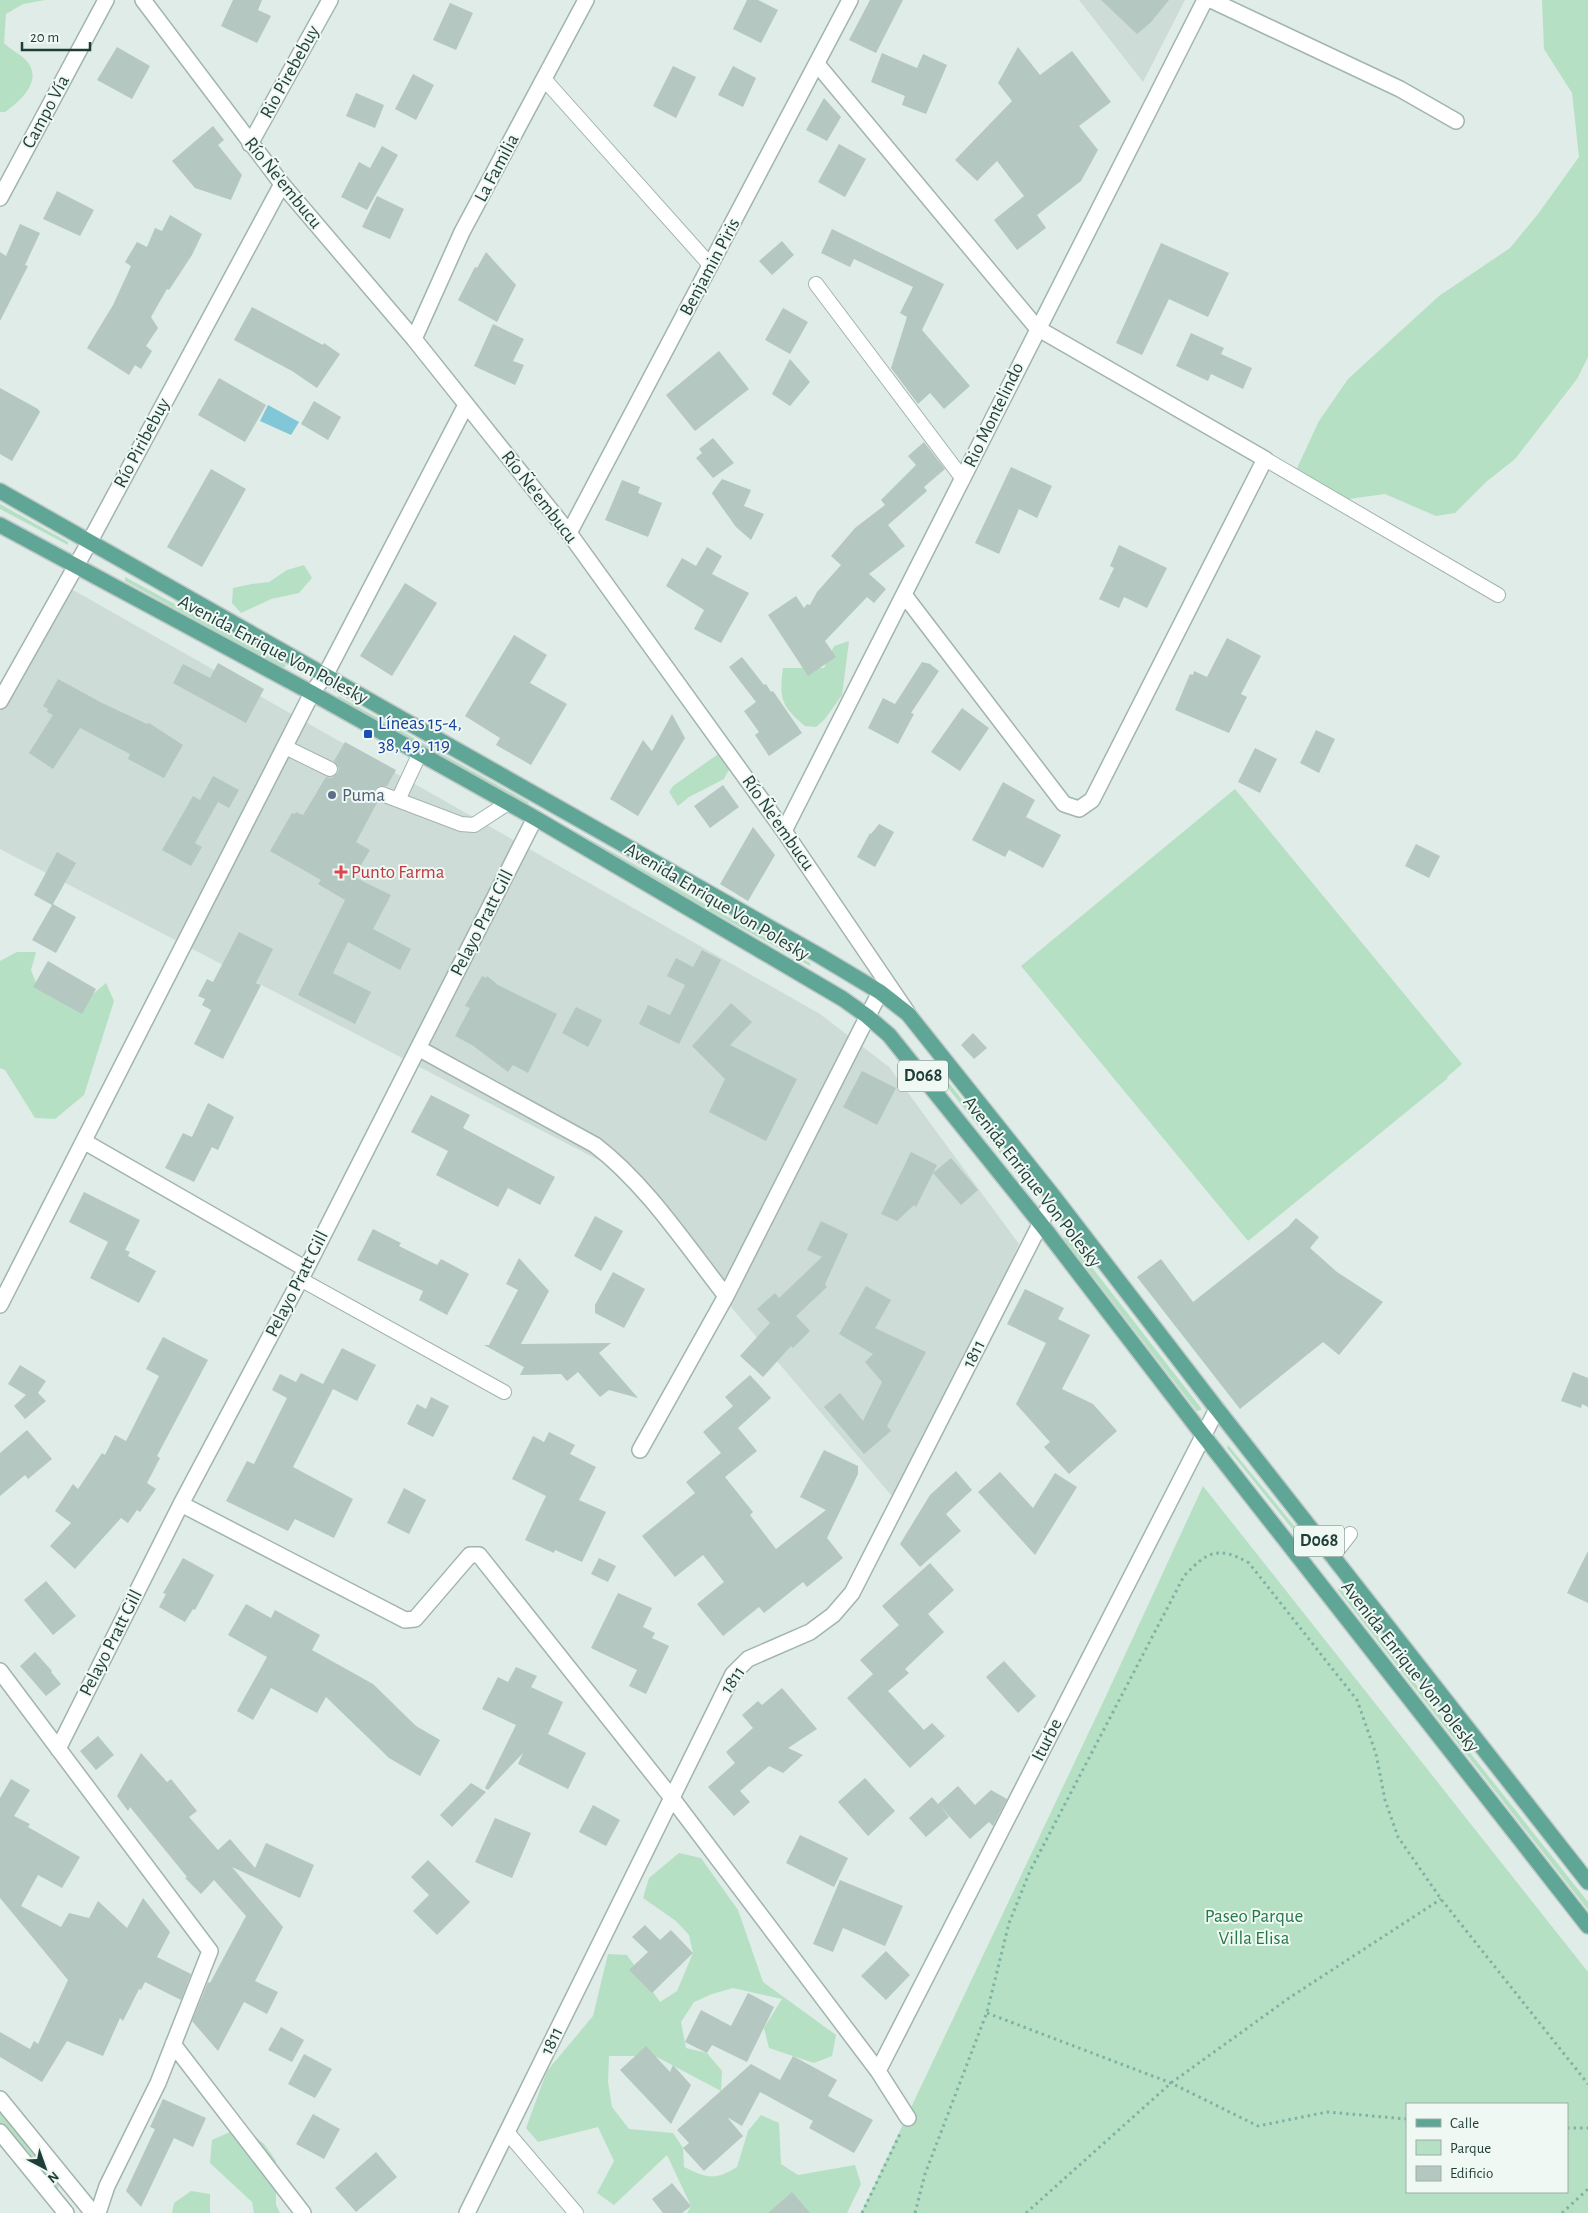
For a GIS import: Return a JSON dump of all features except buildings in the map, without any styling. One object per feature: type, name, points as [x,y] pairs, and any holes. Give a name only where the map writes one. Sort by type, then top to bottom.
[{"type":"main road","name":"Avenida Enrique Von Polesky","points":[[0,491],[326,674],[820,956],[880,992],[908,1014],[1054,1197],[1216,1409],[1588,1882]]},
{"type":"main road","name":"Avenida Enrique Von Polesky","points":[[0,525],[312,693],[535,818],[843,999],[889,1035],[926,1078],[1041,1224],[1203,1435],[1588,1926]]},
{"type":"main road","points":[[1312,1573],[1332,1556]]},
{"type":"street","name":"Campo Vía","points":[[0,198],[106,0]]},
{"type":"street","name":"Río Ñe'embucu","points":[[143,0],[250,144],[414,339],[569,533],[784,830],[908,1014]]},
{"type":"street","name":"Rio Pirebebuy","points":[[250,144],[330,0]]},
{"type":"street","name":"La Familia","points":[[414,339],[462,232],[586,0]]},
{"type":"street","name":"Benjamin Piris","points":[[569,533],[850,0]]},
{"type":"street","name":"Rio Montelindo","points":[[784,830],[905,596],[1037,328],[1205,0]]},
{"type":"street","points":[[1211,0],[1400,88],[1456,121]]},
{"type":"street","points":[[817,64],[1037,328],[1265,459],[1092,800],[1079,810],[1064,804],[905,596]]},
{"type":"street","name":"Río Piribebuy","points":[[0,701],[90,541],[282,184]]},
{"type":"street","points":[[0,1305],[85,1142],[312,693],[326,674],[466,405]]},
{"type":"street","name":"Pelayo Pratt Gill","points":[[58,1749],[181,1504],[303,1274],[535,818]]},
{"type":"street","points":[[640,1450],[726,1296],[880,992]]},
{"type":"street","points":[[418,1048],[595,1145],[618,1163],[636,1182],[726,1296]]},
{"type":"street","points":[[85,1142],[303,1274]]},
{"type":"street","name":"1811","points":[[468,2213],[733,1674],[748,1659],[810,1632],[833,1615],[852,1593],[1054,1197]]},
{"type":"street","name":"Iturbe","points":[[878,2071],[1216,1409]]},
{"type":"street","points":[[181,1504],[405,1620],[415,1619],[470,1555],[479,1555],[672,1798],[878,2071],[908,2118]]},
{"type":"street","points":[[0,1671],[210,1951],[158,2083],[107,2186],[98,2213]]},
{"type":"street","points":[[173,2044],[303,2213]]},
{"type":"street","points":[[0,2099],[93,2213]]},
{"type":"street","points":[[0,2132],[66,2213]]},
{"type":"lane","points":[[544,79],[710,266]]},
{"type":"lane","points":[[816,284],[963,479]]},
{"type":"lane","points":[[1265,459],[1498,594]]},
{"type":"lane","points":[[285,747],[330,769]]},
{"type":"lane","points":[[398,800],[420,753]]},
{"type":"lane","points":[[382,794],[461,824],[474,825],[508,803]]},
{"type":"lane","points":[[303,1274],[504,1392]]},
{"type":"lane","points":[[1332,1556],[1350,1534]]},
{"type":"lane","points":[[507,2132],[576,2213]]},
{"type":"path","points":[[914,2213],[925,2174],[987,2012],[1008,1923],[1030,1871],[1184,1576],[1206,1555],[1222,1551],[1234,1554],[1249,1563],[1357,1700],[1376,1754],[1386,1800],[1398,1837],[1441,1898],[1588,2084]]},
{"type":"path","points":[[1026,2213],[1171,2082],[1289,1998],[1441,1898]]},
{"type":"path","points":[[987,2012],[1171,2082],[1258,2126],[1327,2112],[1406,2119]]},
{"type":"path","points":[[862,2213],[908,2118]]},
{"type":"path","points":[[1568,2128],[1588,2128]]},
{"type":"path","points":[[1562,2213],[1588,2189]]},
{"type":"shaded area","points":[[1079,0],[1185,0],[1143,82]]},
{"type":"shaded area","points":[[59,582],[820,1014],[889,1067],[1019,1244],[902,1508],[612,1167],[0,849],[0,686]]},
{"type":"green space","points":[[0,0],[45,0],[23,4],[6,14],[4,43],[26,60],[33,75],[28,89],[23,96],[5,112],[0,112]]},
{"type":"green space","points":[[1542,0],[1588,0],[1588,357],[1577,379],[1515,459],[1486,482],[1455,513],[1436,516],[1385,494],[1327,502],[1290,483],[1319,421],[1348,379],[1439,296],[1510,248],[1538,214],[1579,157],[1572,93],[1544,49]]},
{"type":"green space","points":[[0,504],[68,542],[68,545],[0,509]]},
{"type":"green space","points":[[304,565],[312,578],[299,593],[271,599],[241,613],[232,603],[233,588],[269,582],[287,570]]},
{"type":"green space","points":[[125,577],[286,666],[283,668],[125,581]]},
{"type":"green space","points":[[849,641],[842,695],[825,719],[816,727],[805,726],[786,707],[781,687],[783,668],[824,668],[834,646]]},
{"type":"green space","points":[[339,696],[528,802],[528,806],[337,700],[336,698]]},
{"type":"green space","points":[[721,752],[732,764],[724,779],[689,797],[678,806],[669,792],[673,786]]},
{"type":"green space","points":[[1235,789],[1462,1064],[1448,1078],[1248,1241],[1021,966]]},
{"type":"green space","points":[[566,826],[810,963],[810,966],[565,830]]},
{"type":"green space","points":[[17,952],[36,952],[31,970],[38,988],[92,995],[106,983],[114,1001],[84,1095],[55,1119],[35,1118],[5,1070],[0,1068],[0,961]]},
{"type":"green space","points":[[937,1068],[1027,1181],[1025,1184],[935,1072]]},
{"type":"green space","points":[[1067,1235],[1201,1410],[1197,1411],[1063,1238]]},
{"type":"green space","points":[[1228,1445],[1296,1528],[1294,1531],[1227,1448]]},
{"type":"green space","name":"Paseo Parque Villa Elisa","points":[[1203,1486],[1588,1972],[1588,2213],[861,2213],[1106,1696]]},
{"type":"green space","points":[[1339,1587],[1588,1902],[1588,1910],[1338,1590]]},
{"type":"green space","points":[[679,1853],[701,1858],[738,1910],[763,1982],[836,2035],[832,2056],[814,2063],[769,2048],[764,2028],[782,1999],[733,1988],[694,2002],[681,2022],[686,2048],[707,2053],[722,2071],[721,2091],[655,2056],[609,2056],[608,2082],[612,2107],[629,2129],[673,2133],[683,2148],[684,2167],[705,2176],[717,2176],[737,2167],[748,2131],[761,2115],[779,2123],[781,2164],[798,2175],[855,2165],[861,2184],[847,2213],[687,2213],[691,2206],[667,2155],[614,2205],[597,2193],[614,2161],[598,2127],[538,2142],[526,2128],[547,2071],[593,2016],[608,1954],[627,1955],[660,2002],[677,1991],[693,1953],[689,1935],[676,1921],[643,1898],[649,1878]]},
{"type":"green space","points":[[0,2112],[59,2185],[57,2190],[54,2189],[0,2123]]},
{"type":"green space","points":[[230,2132],[249,2132],[264,2144],[276,2161],[276,2205],[280,2213],[254,2213],[252,2202],[210,2163],[212,2140]]},
{"type":"green space","points":[[191,2191],[210,2194],[210,2213],[172,2213],[174,2203]]},
{"type":"water","points":[[268,405],[299,422],[291,435],[260,421]]},
{"type":"place","name":"Líneas 15-4, 38, 49, 119","points":[[368,734]]},
{"type":"place","name":"Puma","points":[[332,795]]},
{"type":"place","name":"Punto Farma","points":[[341,872]]}]
